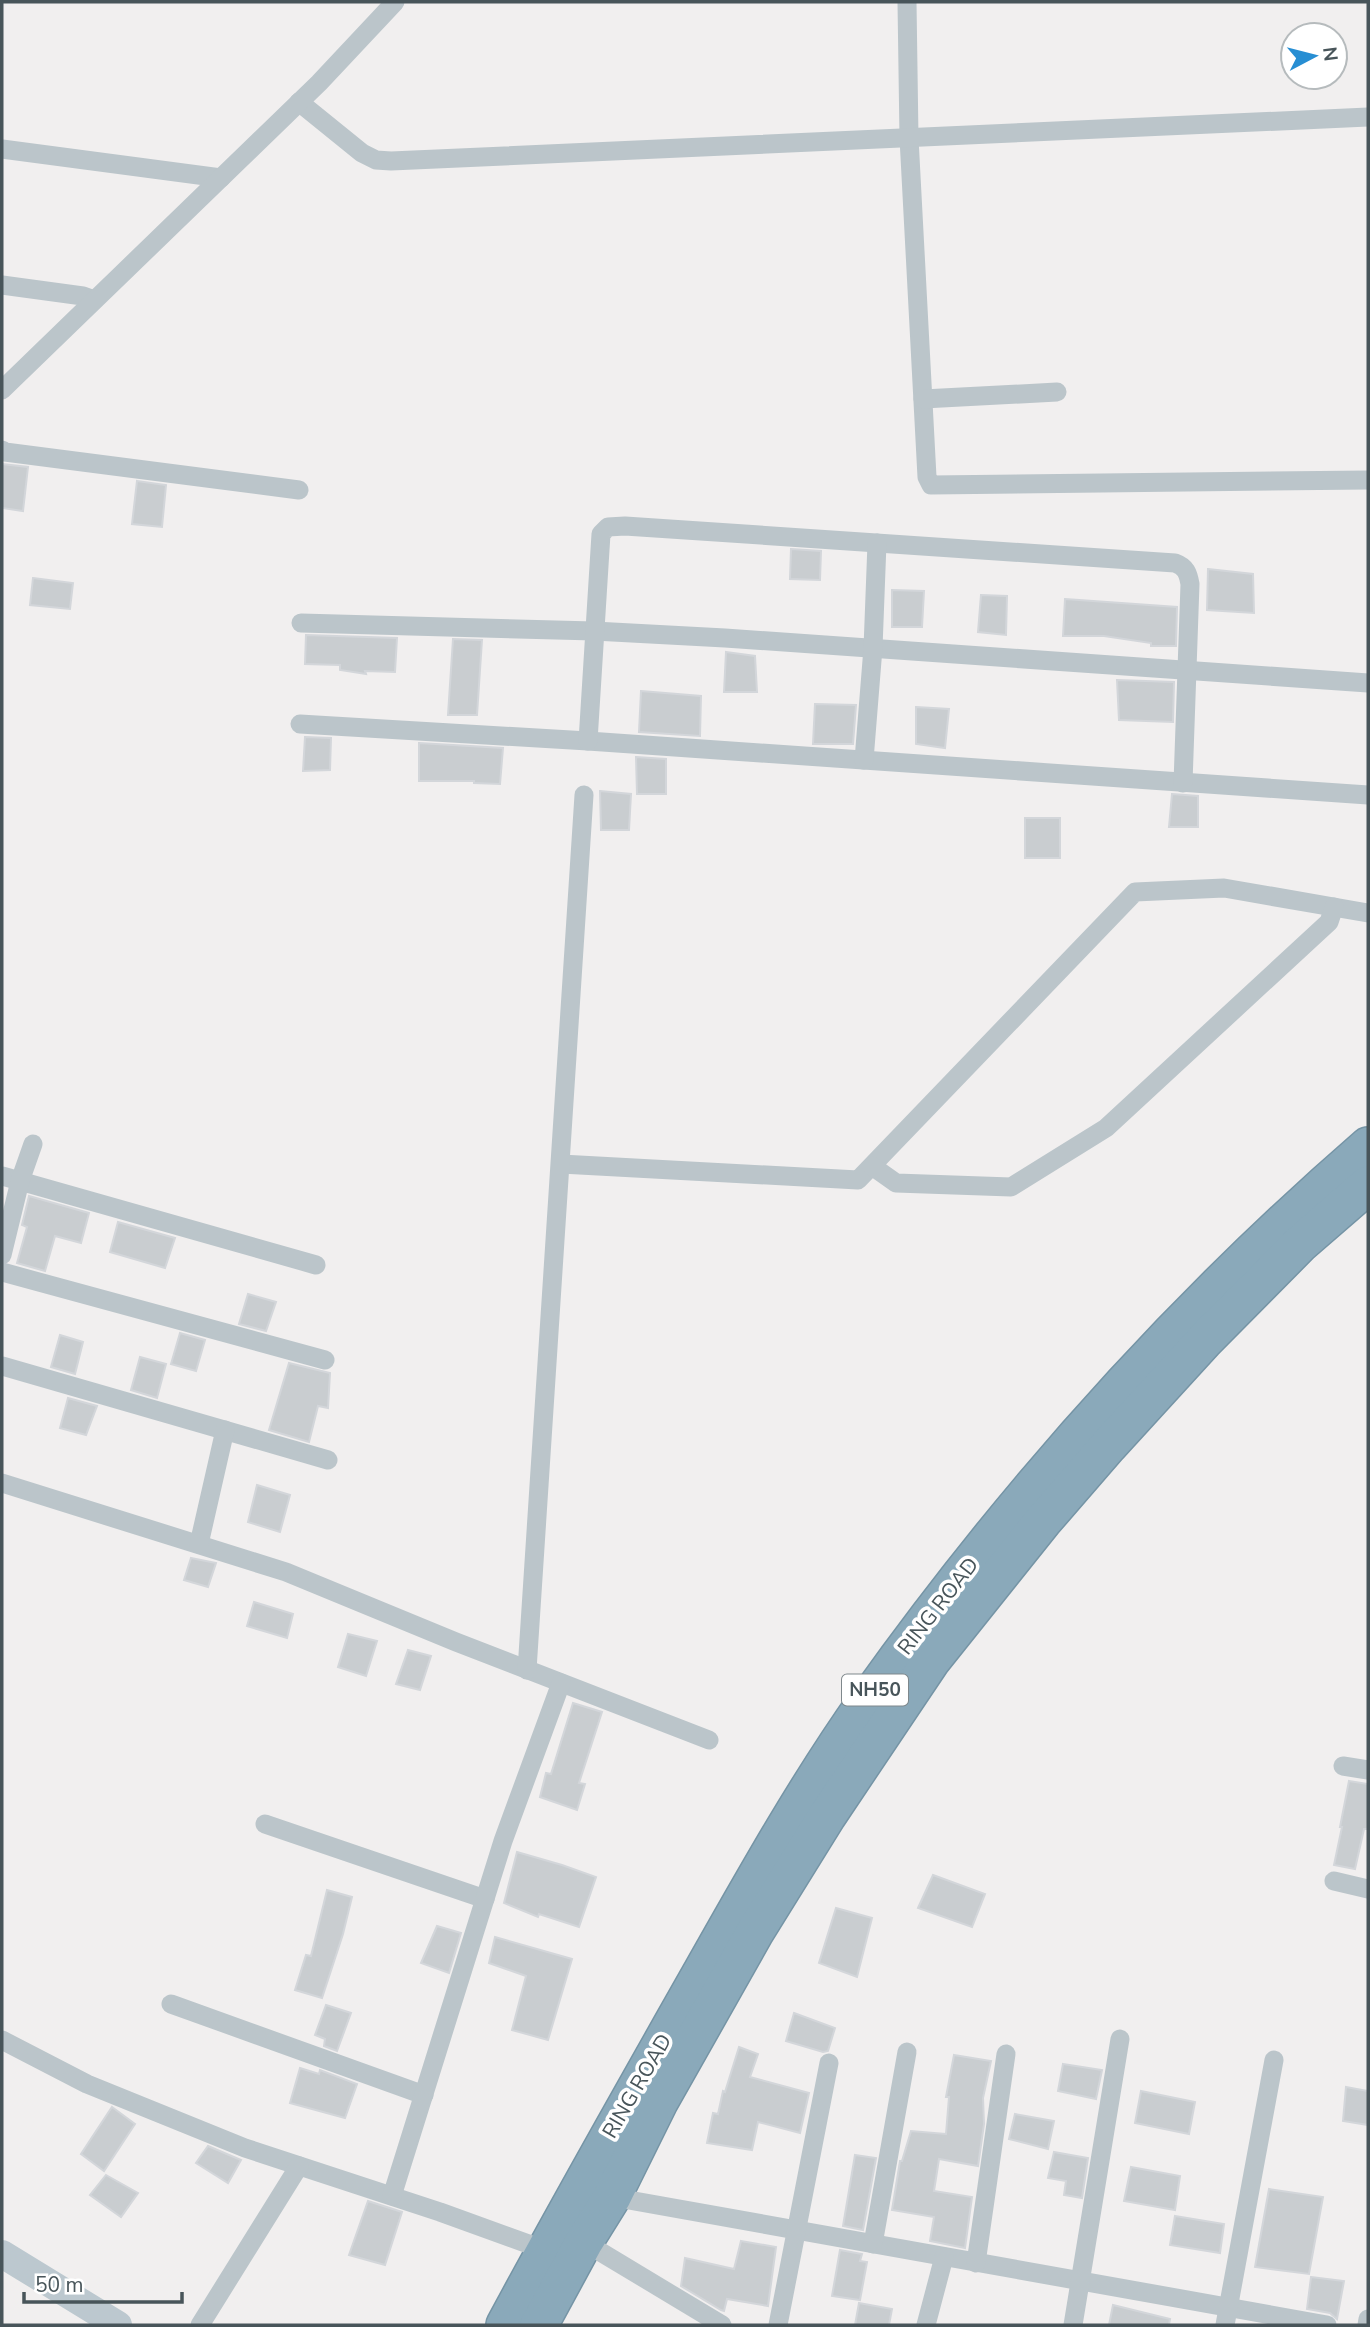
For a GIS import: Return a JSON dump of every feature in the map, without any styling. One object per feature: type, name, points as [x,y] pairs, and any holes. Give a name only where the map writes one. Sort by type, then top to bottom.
[{"type":"highway","name":"RING ROAD","points":[[505,2325],[781,1834],[866,1701],[954,1583],[1072,1441],[1249,1254],[1368,1146]]},
{"type":"highway","name":"RING ROAD","points":[[539,2325],[611,2197],[659,2102],[755,1932],[827,1816],[931,1661],[1051,1512],[1195,1350],[1300,1244],[1368,1185]]},
{"type":"street","points":[[2,390],[299,102],[396,2]]},
{"type":"street","points":[[907,2],[909,138],[927,477],[931,485],[1368,480]]},
{"type":"street","points":[[299,102],[362,153],[376,160],[391,162],[1368,117]]},
{"type":"street","points":[[2,149],[221,178]]},
{"type":"street","points":[[2,285],[83,296],[94,300]]},
{"type":"street","points":[[923,399],[1057,392]]},
{"type":"street","points":[[2,450],[299,490]]},
{"type":"street","points":[[588,741],[601,534],[608,527],[1175,563],[1183,566],[1190,584],[1183,783]]},
{"type":"street","points":[[864,760],[873,648],[877,543]]},
{"type":"street","points":[[301,623],[594,631],[1368,683]]},
{"type":"street","points":[[300,724],[588,741],[1368,795]]},
{"type":"street","points":[[527,1670],[584,795]]},
{"type":"street","points":[[561,1164],[858,1180],[1135,892],[1224,888],[1368,913]]},
{"type":"street","points":[[872,1166],[896,1183],[1011,1187],[1107,1128],[1329,922],[1334,907]]},
{"type":"street","points":[[2,1255],[11,1178],[33,1144]]},
{"type":"street","points":[[11,1178],[316,1265]]},
{"type":"street","points":[[2,1272],[325,1360]]},
{"type":"street","points":[[2,1366],[328,1460]]},
{"type":"street","points":[[199,1544],[225,1430]]},
{"type":"street","points":[[2,1483],[286,1572],[527,1670],[709,1740]]},
{"type":"street","points":[[392,2196],[503,1841],[561,1683]]},
{"type":"street","points":[[1343,1766],[1368,1770]]},
{"type":"street","points":[[265,1824],[485,1899]]},
{"type":"street","points":[[1334,1881],[1368,1889]]},
{"type":"street","points":[[171,2004],[424,2095]]},
{"type":"street","points":[[1073,2325],[1121,2039]]},
{"type":"street","points":[[2,2040],[88,2084],[245,2148],[545,2250]]},
{"type":"street","points":[[873,2244],[907,2052]]},
{"type":"street","points":[[976,2263],[1006,2054]]},
{"type":"street","points":[[1227,2316],[1274,2060]]},
{"type":"street","points":[[778,2325],[829,2063]]},
{"type":"street","points":[[200,2325],[299,2166]]},
{"type":"street","points":[[611,2197],[1081,2281],[1227,2316],[1327,2325]]},
{"type":"street","points":[[584,2242],[722,2325]]},
{"type":"street","points":[[2,2254],[118,2325]]},
{"type":"street","points":[[926,2325],[944,2257]]},
{"type":"street","points":[[1367,2325],[1368,2319]]},
{"type":"building","points":[[2,464],[28,467],[23,511],[2,508]]},
{"type":"building","points":[[137,481],[166,485],[162,527],[132,524]]},
{"type":"building","points":[[791,549],[821,551],[820,580],[790,579]]},
{"type":"building","points":[[1208,569],[1253,574],[1254,613],[1207,610]]},
{"type":"building","points":[[33,578],[73,583],[70,609],[30,605]]},
{"type":"building","points":[[892,590],[924,591],[922,627],[892,627]]},
{"type":"building","points":[[981,595],[1007,596],[1006,635],[978,632]]},
{"type":"building","points":[[1065,599],[1177,607],[1176,646],[1151,646],[1151,643],[1104,636],[1063,636]]},
{"type":"building","points":[[306,635],[397,638],[395,672],[365,671],[366,674],[340,670],[340,665],[305,664]]},
{"type":"building","points":[[453,639],[482,640],[477,715],[448,715]]},
{"type":"building","points":[[726,652],[755,656],[757,692],[724,692]]},
{"type":"building","points":[[1117,680],[1174,682],[1173,722],[1119,720]]},
{"type":"building","points":[[641,691],[701,696],[700,736],[639,732]]},
{"type":"building","points":[[815,704],[856,705],[853,744],[813,744]]},
{"type":"building","points":[[916,707],[949,709],[945,748],[916,744]]},
{"type":"building","points":[[305,737],[331,738],[330,770],[303,771]]},
{"type":"building","points":[[419,743],[503,748],[500,784],[419,781]]},
{"type":"building","points":[[636,757],[666,759],[666,794],[637,794]]},
{"type":"building","points":[[600,791],[631,794],[629,830],[601,830]]},
{"type":"building","points":[[1172,794],[1198,796],[1198,827],[1169,827]]},
{"type":"building","points":[[1025,818],[1060,818],[1060,858],[1025,858]]},
{"type":"building","points":[[29,1196],[89,1213],[81,1243],[55,1236],[45,1271],[17,1263],[27,1227],[22,1225]]},
{"type":"building","points":[[118,1222],[175,1238],[165,1268],[110,1252]]},
{"type":"building","points":[[248,1294],[276,1302],[266,1331],[239,1324]]},
{"type":"building","points":[[180,1333],[205,1340],[196,1371],[171,1364]]},
{"type":"building","points":[[60,1335],[83,1342],[75,1374],[51,1367]]},
{"type":"building","points":[[140,1357],[166,1364],[157,1398],[131,1390]]},
{"type":"building","points":[[289,1363],[330,1373],[328,1408],[318,1406],[309,1442],[269,1430]]},
{"type":"building","points":[[68,1398],[97,1406],[86,1435],[60,1428]]},
{"type":"building","points":[[257,1485],[290,1495],[280,1532],[248,1522]]},
{"type":"building","points":[[191,1558],[216,1563],[208,1587],[184,1580]]},
{"type":"building","points":[[254,1602],[293,1614],[287,1638],[247,1626]]},
{"type":"building","points":[[348,1634],[377,1641],[366,1676],[338,1667]]},
{"type":"building","points":[[408,1650],[431,1656],[420,1690],[396,1684]]},
{"type":"building","points":[[573,1703],[602,1712],[579,1783],[585,1784],[577,1810],[540,1797],[546,1773],[551,1774]]},
{"type":"building","points":[[1349,1781],[1368,1784],[1368,1829],[1364,1829],[1355,1869],[1334,1865]]},
{"type":"building","points":[[517,1852],[596,1877],[579,1927],[539,1914],[538,1917],[504,1903]]},
{"type":"building","points":[[933,1875],[985,1894],[972,1927],[918,1908]]},
{"type":"building","points":[[327,1890],[352,1897],[322,1998],[295,1990],[306,1955],[311,1956]]},
{"type":"building","points":[[836,1908],[872,1918],[857,1977],[819,1963]]},
{"type":"building","points":[[437,1926],[461,1933],[449,1973],[421,1963]]},
{"type":"building","points":[[495,1937],[572,1959],[548,2040],[512,2030],[526,1976],[489,1963]]},
{"type":"building","points":[[326,2005],[351,2013],[337,2051],[324,2046],[325,2039],[315,2035]]},
{"type":"building","points":[[794,2013],[835,2028],[828,2051],[823,2052],[786,2041]]},
{"type":"building","points":[[739,2047],[758,2054],[750,2077],[809,2093],[800,2133],[758,2122],[752,2150],[707,2143],[713,2113],[718,2114],[723,2091],[725,2092]]},
{"type":"building","points":[[954,2055],[991,2061],[983,2098],[984,2124],[978,2166],[939,2159],[934,2191],[972,2197],[965,2248],[930,2241],[934,2217],[892,2210],[900,2161],[911,2131],[946,2134],[949,2097],[946,2097]]},
{"type":"building","points":[[1063,2064],[1102,2070],[1096,2099],[1058,2091]]},
{"type":"building","points":[[300,2068],[319,2074],[320,2070],[357,2084],[345,2118],[290,2103]]},
{"type":"building","points":[[1346,2087],[1368,2091],[1368,2125],[1343,2121]]},
{"type":"building","points":[[1141,2091],[1195,2102],[1189,2134],[1135,2123]]},
{"type":"building","points":[[112,2107],[135,2124],[104,2171],[81,2154]]},
{"type":"building","points":[[1015,2114],[1054,2121],[1048,2149],[1009,2139]]},
{"type":"building","points":[[208,2146],[241,2160],[228,2183],[196,2163]]},
{"type":"building","points":[[1054,2152],[1088,2158],[1082,2198],[1064,2195],[1066,2181],[1048,2178]]},
{"type":"building","points":[[855,2155],[876,2158],[863,2230],[843,2226]]},
{"type":"building","points":[[1131,2167],[1180,2176],[1175,2210],[1124,2201]]},
{"type":"building","points":[[106,2175],[138,2193],[121,2217],[90,2195]]},
{"type":"building","points":[[1269,2189],[1323,2197],[1309,2274],[1255,2267]]},
{"type":"building","points":[[368,2201],[402,2212],[385,2265],[349,2255]]},
{"type":"building","points":[[1175,2216],[1224,2224],[1220,2253],[1170,2245]]},
{"type":"building","points":[[741,2241],[776,2247],[768,2306],[727,2299],[724,2311],[681,2286],[685,2258],[734,2269]]},
{"type":"building","points":[[840,2250],[862,2254],[860,2261],[867,2262],[860,2300],[832,2296]]},
{"type":"building","points":[[1311,2277],[1344,2281],[1337,2319],[1330,2313],[1307,2309]]},
{"type":"building","points":[[859,2303],[892,2309],[889,2325],[855,2325]]},
{"type":"building","points":[[1113,2305],[1170,2319],[1169,2325],[1109,2325]]}]
